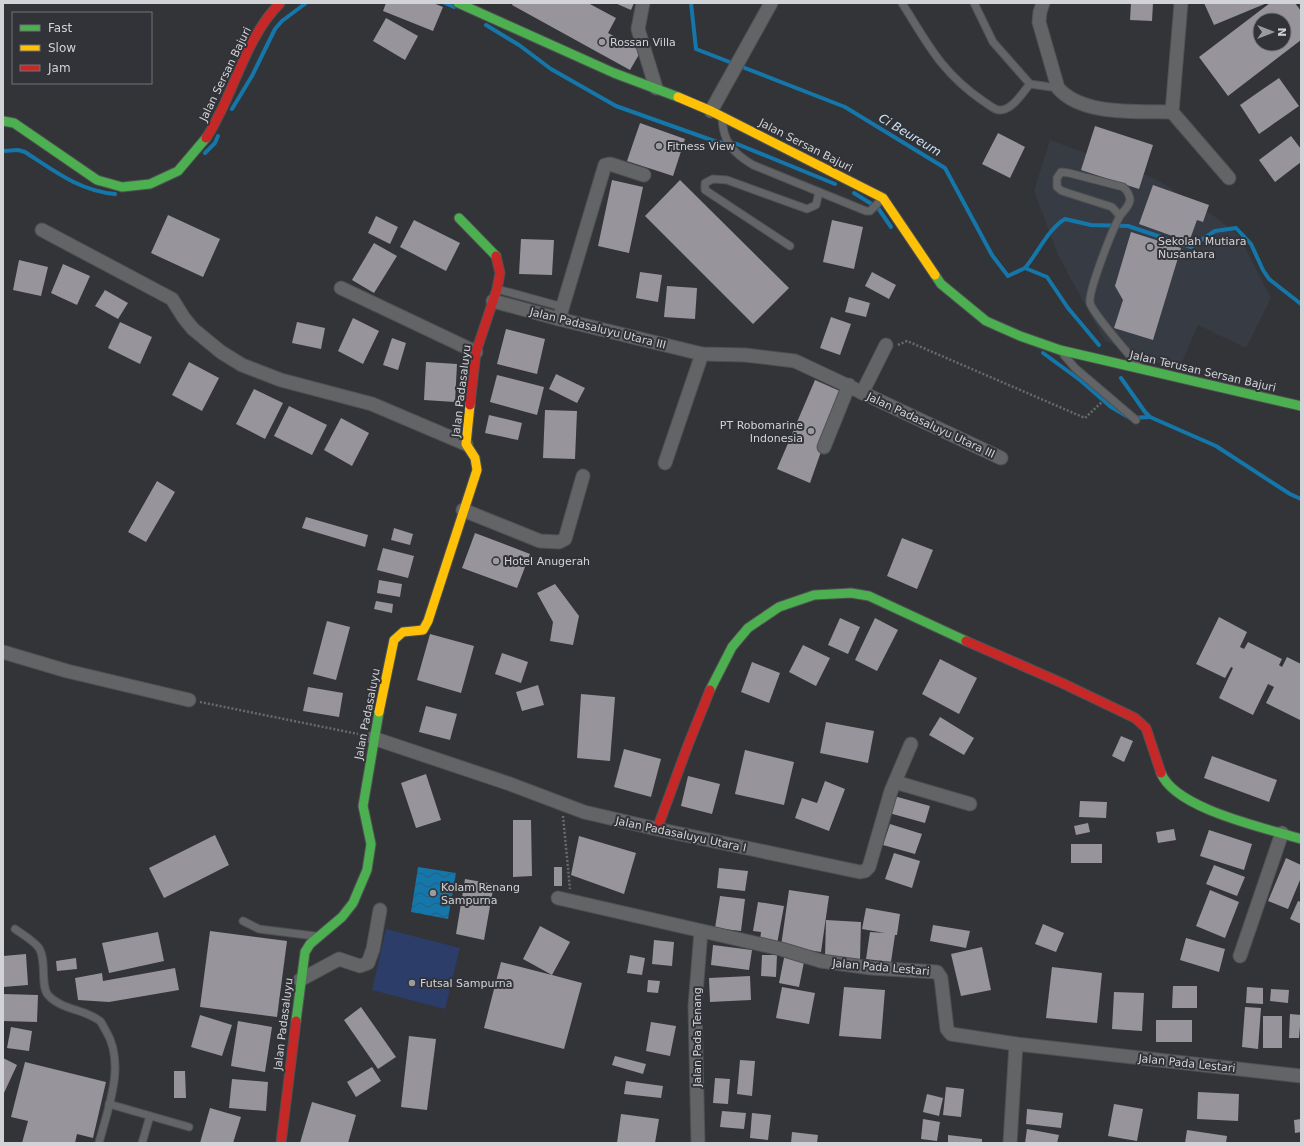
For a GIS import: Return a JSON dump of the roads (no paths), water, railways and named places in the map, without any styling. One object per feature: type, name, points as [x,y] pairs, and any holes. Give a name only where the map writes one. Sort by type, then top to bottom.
[{"type":"street","name":"Jalan Sersan Bajuri","points":[[3,121],[14,123],[96,180],[122,187],[150,184],[178,171],[209,134],[235,83],[248,50],[268,14],[280,3]]},
{"type":"street","name":"Jalan Sersan Bajuri","points":[[458,3],[614,73],[656,88],[713,112],[878,203],[941,284],[986,320],[1020,336],[1060,350],[1100,359]]},
{"type":"street","points":[[643,3],[638,28],[656,88]]},
{"type":"street","points":[[1043,3],[1039,22],[1058,88],[1076,102],[1101,109],[1172,112]]},
{"type":"street","points":[[1180,3],[1172,112],[1229,178]]},
{"type":"street","points":[[713,112],[722,88],[765,6]]},
{"type":"street","points":[[561,313],[605,165],[610,164],[644,174]]},
{"type":"street","name":"Jalan Padasaluyu","points":[[281,1143],[300,980],[305,952],[310,944],[342,917],[354,903],[368,870],[371,844],[363,811],[373,738],[394,640],[396,635],[401,632],[423,630],[428,621],[477,470],[475,458],[466,444],[476,352],[495,295],[500,273],[496,256],[459,218]]},
{"type":"street","points":[[42,230],[172,299],[193,329],[220,352],[242,365],[281,380],[372,404],[466,444]]},
{"type":"street","points":[[341,288],[476,352]]},
{"type":"street","name":"Jalan Padasaluyu Utara III","points":[[495,295],[702,354],[745,355],[795,361],[849,385],[862,393],[1001,458]]},
{"type":"street","name":"Jalan Padasaluyu Utara III","points":[[862,393],[886,345]]},
{"type":"street","points":[[665,463],[702,354]]},
{"type":"street","name":"Jalan Terusan Sersan Bajuri","points":[[1100,359],[1301,406]]},
{"type":"street","points":[[824,447],[849,385]]},
{"type":"street","points":[[463,510],[540,542],[559,542],[564,539],[583,476]]},
{"type":"street","points":[[657,829],[691,733],[726,657],[736,641],[748,628],[763,616],[803,597],[825,593],[870,596],[954,636],[1088,694],[1143,724],[1161,774],[1167,785],[1177,794],[1216,811],[1301,839]]},
{"type":"street","points":[[3,652],[67,671],[190,700]]},
{"type":"street","name":"Jalan Padasaluyu Utara I","points":[[373,738],[584,812],[853,871],[864,871],[869,867],[895,782],[911,744]]},
{"type":"street","points":[[895,782],[970,804]]},
{"type":"street","points":[[1240,956],[1282,833]]},
{"type":"street","name":"Jalan Pada Lestari","points":[[564,900],[781,949],[821,961],[871,968],[937,972],[941,978],[949,1033],[1016,1044],[1301,1076]]},
{"type":"street","points":[[300,980],[339,959],[360,966],[368,963],[373,949],[380,910]]},
{"type":"street","name":"Jalan Pada Tenang","points":[[698,1143],[696,1006],[700,931]]},
{"type":"street","points":[[1010,1143],[1016,1044]]},
{"type":"lane","points":[[902,3],[937,60],[966,90],[996,110],[1006,109],[1030,84]]},
{"type":"lane","points":[[974,3],[993,42],[1030,84],[1058,88]]},
{"type":"lane","points":[[713,112],[730,147],[745,161],[866,212],[870,211],[878,203]]},
{"type":"lane","points":[[1120,216],[1112,207],[1062,191],[1056,186],[1058,175],[1061,172],[1069,173],[1124,187],[1130,199],[1128,205],[1120,216],[1095,278],[1090,292],[1090,303],[1099,318],[1140,368]]},
{"type":"lane","points":[[790,246],[705,190],[705,184],[713,179],[727,180],[807,209],[816,205],[820,192]]},
{"type":"lane","points":[[1060,350],[1075,368],[1136,420]]},
{"type":"lane","points":[[243,921],[259,929],[319,936]]},
{"type":"lane","points":[[15,929],[39,948],[44,966],[45,986],[48,994],[57,1002],[100,1021],[110,1038],[116,1059],[114,1085],[99,1143]]},
{"type":"lane","points":[[109,1104],[189,1127]]},
{"type":"lane","points":[[142,1143],[150,1116]]},
{"type":"water","name":"Kolam Renang Sampurna","points":[[418,867],[456,873],[448,919],[411,912]]},
{"type":"waterway","points":[[232,109],[252,76],[275,29],[282,21],[306,3]]},
{"type":"waterway","points":[[445,3],[454,7]]},
{"type":"waterway","name":"Ci Beureum","points":[[691,3],[696,49],[845,107],[945,168],[992,255],[1008,276],[1025,268],[1047,277],[1068,308],[1099,345]]},
{"type":"waterway","points":[[486,25],[519,45],[551,69],[616,106],[717,142],[737,144],[835,184]]},
{"type":"waterway","points":[[205,153],[215,143],[218,136]]},
{"type":"waterway","points":[[3,151],[18,150],[25,152],[67,179],[90,189],[115,194]]},
{"type":"waterway","points":[[854,193],[878,208],[891,227]]},
{"type":"waterway","points":[[1025,268],[1048,235],[1065,219],[1091,225],[1128,226],[1191,247],[1215,231],[1236,228],[1251,244],[1263,270],[1269,279],[1301,304]]},
{"type":"waterway","points":[[1043,353],[1080,380],[1111,407],[1130,418],[1150,417]]},
{"type":"waterway","points":[[1121,378],[1150,417],[1216,446],[1290,494],[1301,499]]},
{"type":"place","name":"Rossan Villa","points":[[602,42]]},
{"type":"place","name":"Fitness View","points":[[659,146]]},
{"type":"place","name":"Sekolah Mutiara Nusantara","points":[[1150,247]]},
{"type":"place","name":"PT Robomarine Indonesia","points":[[811,431]]},
{"type":"place","name":"Hotel Anugerah","points":[[496,561]]},
{"type":"place","name":"Kolam Renang Sampurna","points":[[433,893]]},
{"type":"place","name":"Futsal Sampurna","points":[[412,983]]}]
